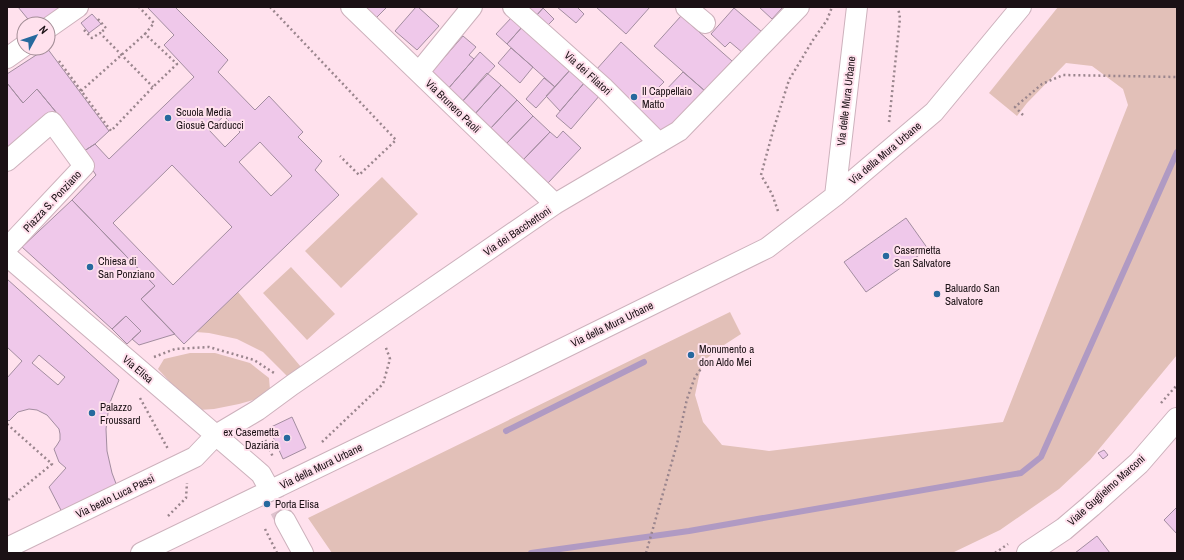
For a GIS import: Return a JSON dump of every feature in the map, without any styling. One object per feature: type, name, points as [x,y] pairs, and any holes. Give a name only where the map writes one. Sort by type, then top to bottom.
[{"type":"main road","name":"Viale Guglielmo Marconi","points":[[1020,547],[1064,529],[1139,463],[1177,419]]},
{"type":"street","points":[[56,22],[78,7]]},
{"type":"street","name":"Via Brunero Paoli","points":[[351,7],[555,204]]},
{"type":"street","points":[[419,72],[472,7]]},
{"type":"street","name":"Via dei Filatori","points":[[513,7],[604,88],[659,143]]},
{"type":"street","points":[[686,7],[705,24]]},
{"type":"street","name":"Via dei Bacchettoni","points":[[216,435],[258,410],[555,204],[679,131],[799,7]]},
{"type":"street","name":"Via delle Mura Urbane","points":[[835,196],[857,7]]},
{"type":"street","name":"Via della Mura Urbane","points":[[141,553],[767,248],[835,196],[934,112],[1021,7]]},
{"type":"street","points":[[7,58],[16,52]]},
{"type":"street","name":"Piazza S. Ponziano","points":[[7,160],[52,122],[84,166],[7,248]]},
{"type":"street","name":"Via Elisa","points":[[7,256],[261,474],[266,483]]},
{"type":"street","name":"Via beato Luca Passi","points":[[7,548],[195,457],[216,435]]},
{"type":"street","points":[[285,520],[303,553]]},
{"type":"path","points":[[81,91],[145,34],[154,23],[139,7]]},
{"type":"path","points":[[270,7],[396,140],[359,175],[340,156]]},
{"type":"path","points":[[778,211],[772,194],[761,175],[789,80],[827,20],[832,7]]},
{"type":"path","points":[[889,122],[900,18],[898,7]]},
{"type":"path","points":[[84,30],[92,38],[100,33],[106,28],[98,19]]},
{"type":"path","points":[[100,33],[153,87]]},
{"type":"path","points":[[59,61],[111,131],[177,64],[145,34]]},
{"type":"path","points":[[1023,115],[1015,107],[1042,84],[1063,75],[1177,77]]},
{"type":"path","points":[[319,467],[315,448],[383,384],[390,359],[377,327]]},
{"type":"path","points":[[133,365],[175,349],[209,347],[254,360],[292,385]]},
{"type":"path","points":[[646,553],[677,444],[687,398],[695,378],[705,363]]},
{"type":"path","points":[[1157,408],[1177,385]]},
{"type":"path","points":[[139,397],[166,446],[181,464],[187,482],[186,498]]},
{"type":"path","points":[[253,412],[275,461]]},
{"type":"path","points":[[7,424],[52,464],[7,501]]},
{"type":"path","points":[[265,530],[277,553]]},
{"type":"path","points":[[995,553],[1020,547]]},
{"type":"shaded area","points":[[1058,7],[1177,7],[1177,355],[1090,460],[1059,489],[1000,530],[952,553],[332,553],[308,518],[730,312],[741,334],[702,362],[695,395],[703,422],[722,445],[769,451],[1003,422],[1128,105],[1123,89],[1092,66],[1066,63],[1027,103],[1017,116],[989,93]]},
{"type":"shaded area","points":[[382,177],[418,214],[341,288],[305,251]]},
{"type":"shaded area","points":[[291,267],[335,314],[307,340],[263,293]]},
{"type":"shaded area","points":[[238,292],[301,367],[288,377],[263,352],[237,339],[209,333],[196,332]]},
{"type":"shaded area","points":[[190,353],[215,353],[250,363],[269,378],[270,390],[264,397],[214,409],[199,410],[183,396],[158,369],[164,359]]},
{"type":"building","points":[[18,7],[61,7],[49,16],[25,16]]},
{"type":"building","points":[[147,7],[175,7],[228,60],[218,72],[255,110],[269,96],[303,132],[298,137],[322,161],[315,170],[339,195],[184,344],[141,299],[155,286],[72,200],[96,175],[81,153],[95,144],[109,159],[194,77],[164,45],[174,35]],"holes":[[[224,116],[240,132],[225,147],[209,130]],[[260,142],[292,176],[271,196],[239,162]],[[172,165],[232,227],[173,285],[113,223]]]},
{"type":"building","points":[[364,7],[387,7],[376,18]]},
{"type":"building","points":[[416,7],[418,7],[439,26],[417,50],[395,31]]},
{"type":"building","points":[[525,7],[544,7],[536,16]]},
{"type":"building","points":[[557,7],[577,7],[584,14],[576,23]]},
{"type":"building","points":[[596,7],[650,7],[626,34]]},
{"type":"building","points":[[759,7],[783,7],[772,19]]},
{"type":"building","points":[[543,8],[554,19],[547,26],[536,16]]},
{"type":"building","points":[[734,8],[762,32],[743,53],[730,42],[725,47],[711,34]]},
{"type":"building","points":[[92,14],[101,24],[89,33],[81,23]]},
{"type":"building","points":[[681,16],[732,61],[705,91],[654,46]]},
{"type":"building","points":[[512,17],[523,26],[507,44],[496,34]]},
{"type":"building","points":[[523,26],[571,69],[555,87],[507,44]]},
{"type":"building","points":[[463,36],[476,47],[469,55],[474,59],[447,90],[430,74]]},
{"type":"building","points":[[621,42],[664,82],[657,89],[662,94],[683,72],[705,91],[665,135],[596,70]]},
{"type":"building","points":[[511,48],[533,67],[520,83],[498,63]]},
{"type":"building","points":[[480,52],[495,66],[461,103],[447,90]]},
{"type":"building","points":[[35,56],[53,56],[109,131],[95,144],[81,153],[56,112],[37,89],[23,103],[7,83],[7,74]]},
{"type":"building","points":[[571,69],[585,82],[560,111],[546,96]]},
{"type":"building","points":[[487,73],[501,85],[474,115],[461,103]]},
{"type":"building","points":[[544,78],[555,87],[536,108],[526,99]]},
{"type":"building","points":[[585,82],[600,95],[571,129],[556,116]]},
{"type":"building","points":[[7,83],[23,103],[37,89],[56,112],[7,154]]},
{"type":"building","points":[[501,85],[517,100],[490,129],[474,115]]},
{"type":"building","points":[[517,100],[533,116],[506,144],[490,129]]},
{"type":"building","points":[[533,116],[550,132],[523,160],[506,144]]},
{"type":"building","points":[[563,131],[581,148],[548,183],[523,160],[550,132],[557,138]]},
{"type":"building","name":"Chiesa di San Ponziano","points":[[72,200],[155,286],[141,299],[175,334],[139,345],[132,339],[141,331],[126,316],[112,329],[22,247]]},
{"type":"building","name":"Casermetta San Salvatore","points":[[906,218],[928,249],[866,292],[844,262]]},
{"type":"building","points":[[7,279],[119,380],[109,405],[106,429],[107,451],[112,473],[118,489],[63,514],[49,487],[66,468],[59,462],[54,449],[60,440],[59,429],[47,415],[37,410],[29,409],[18,412],[9,421],[7,419],[7,378],[22,361],[7,347]],"holes":[[[39,355],[65,377],[58,385],[32,363]]]},
{"type":"building","points":[[126,316],[141,331],[127,344],[112,329]]},
{"type":"building","name":"ex Casemetta Daziaria","points":[[292,417],[306,448],[283,459],[269,428]]},
{"type":"building","points":[[1104,450],[1108,455],[1103,459],[1098,453]]},
{"type":"building","points":[[1177,507],[1177,534],[1164,520]]},
{"type":"building","points":[[1097,536],[1110,553],[1075,553]]},
{"type":"waterway","points":[[531,553],[689,531],[1021,473],[1041,457],[1177,152]]},
{"type":"waterway","points":[[506,431],[644,362]]},
{"type":"tunnel","points":[[266,483],[285,520]]},
{"type":"place","name":"Il Cappellaio Matto","points":[[634,97]]},
{"type":"place","name":"Scuola Media Giosuè Carducci","points":[[168,118]]},
{"type":"place","name":"Casermetta San Salvatore","points":[[886,256]]},
{"type":"place","name":"Chiesa di San Ponziano","points":[[90,267]]},
{"type":"place","name":"Baluardo San Salvatore","points":[[937,294]]},
{"type":"place","name":"Monumento a don Aldo Mei","points":[[691,355]]},
{"type":"place","name":"Palazzo Froussard","points":[[92,413]]},
{"type":"place","name":"ex Casemetta Daziaria","points":[[287,438]]},
{"type":"place","name":"Porta Elisa","points":[[267,504]]}]
